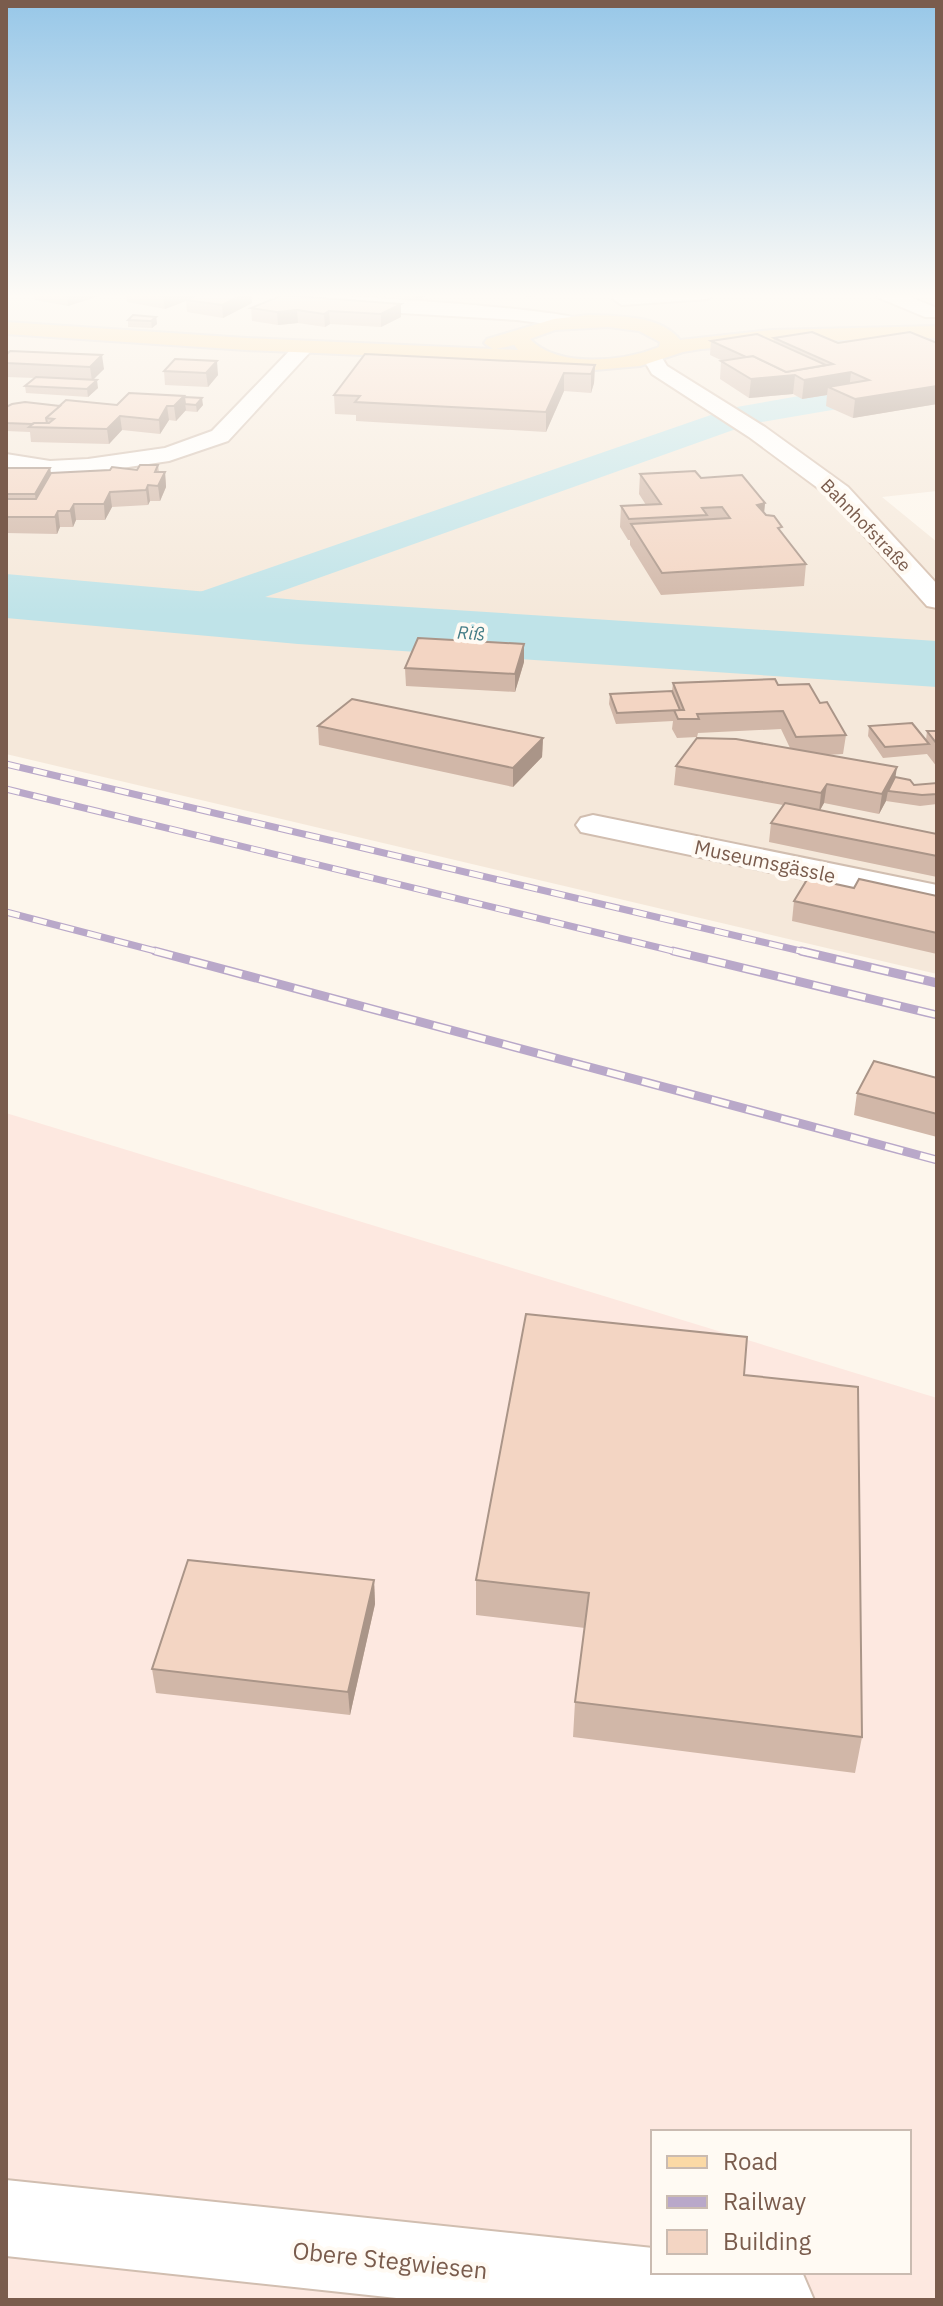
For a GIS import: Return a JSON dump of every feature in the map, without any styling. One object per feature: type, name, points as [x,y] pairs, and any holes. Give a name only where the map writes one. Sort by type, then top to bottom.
[{"type":"street","points":[[6,461],[50,468],[88,466],[169,454],[220,436],[253,401]]},
{"type":"street","name":"Bahnhofstraße","points":[[701,401],[710,403]]},
{"type":"street","name":"Bahnhofstraße","points":[[706,401],[757,432],[839,492],[937,600]]},
{"type":"street","name":"Museumsgässle","points":[[593,825],[937,896]]},
{"type":"street","name":"Obere Stegwiesen","points":[[6,2218],[775,2300]]},
{"type":"shaded area","points":[[6,401],[937,401],[937,491],[882,497],[937,542],[937,974],[6,754]]},
{"type":"shaded area","points":[[6,1113],[937,1398],[937,2300],[6,2300]]},
{"type":"building","points":[[65,401],[117,405],[121,401],[179,401],[174,406],[167,406],[159,420],[120,416],[107,429],[29,427],[34,423],[49,423],[54,419],[46,418]]},
{"type":"building","points":[[185,401],[200,401],[196,405],[185,404]]},
{"type":"building","points":[[356,401],[551,401],[546,412]]},
{"type":"building","points":[[25,402],[60,406],[46,418],[47,423],[6,423],[6,407]]},
{"type":"building","points":[[140,465],[158,465],[155,472],[165,472],[158,486],[148,485],[146,490],[110,492],[104,504],[74,504],[70,511],[58,511],[55,517],[6,517],[6,499],[36,499],[51,473],[110,470],[112,467],[137,470]]},
{"type":"building","points":[[6,468],[50,468],[35,494],[6,494]]},
{"type":"building","points":[[695,471],[701,478],[742,475],[765,503],[757,505],[766,515],[774,516],[782,527],[778,528],[806,564],[662,573],[631,524],[730,518],[722,507],[702,508],[707,515],[629,519],[621,506],[661,504],[640,474]]},
{"type":"building","points":[[418,638],[524,644],[515,674],[405,668]]},
{"type":"building","points":[[775,679],[778,685],[809,684],[820,703],[827,702],[846,735],[796,737],[783,711],[697,714],[699,719],[678,719],[674,710],[684,710],[673,683]]},
{"type":"building","points":[[672,691],[680,710],[617,713],[610,694]]},
{"type":"building","points":[[352,699],[543,738],[513,768],[318,726]]},
{"type":"building","points":[[912,723],[929,744],[885,747],[869,726]]},
{"type":"building","points":[[927,731],[937,731],[937,744]]},
{"type":"building","points":[[697,738],[736,739],[897,767],[882,794],[827,784],[821,793],[676,766]]},
{"type":"building","points":[[895,777],[910,780],[914,785],[937,783],[937,794],[888,791]]},
{"type":"building","points":[[785,803],[937,834],[937,856],[771,823]]},
{"type":"building","points":[[808,878],[854,888],[859,879],[937,896],[937,933],[794,901]]},
{"type":"building","points":[[874,1061],[937,1078],[937,1114],[857,1093]]},
{"type":"building","points":[[526,1314],[747,1337],[744,1375],[858,1387],[862,1737],[575,1702],[589,1593],[476,1580]]},
{"type":"building","points":[[188,1560],[374,1580],[348,1692],[152,1669]]},
{"type":"waterway","points":[[183,612],[743,415],[828,401]]},
{"type":"waterway","name":"Riß","points":[[6,596],[298,622],[937,664]]},
{"type":"railway","points":[[6,764],[809,953]]},
{"type":"railway","points":[[6,789],[681,953]]},
{"type":"railway","points":[[6,912],[163,953]]},
{"type":"railway","points":[[155,951],[937,1160]]},
{"type":"railway","points":[[673,951],[937,1015]]},
{"type":"railway","points":[[801,951],[937,983]]}]
